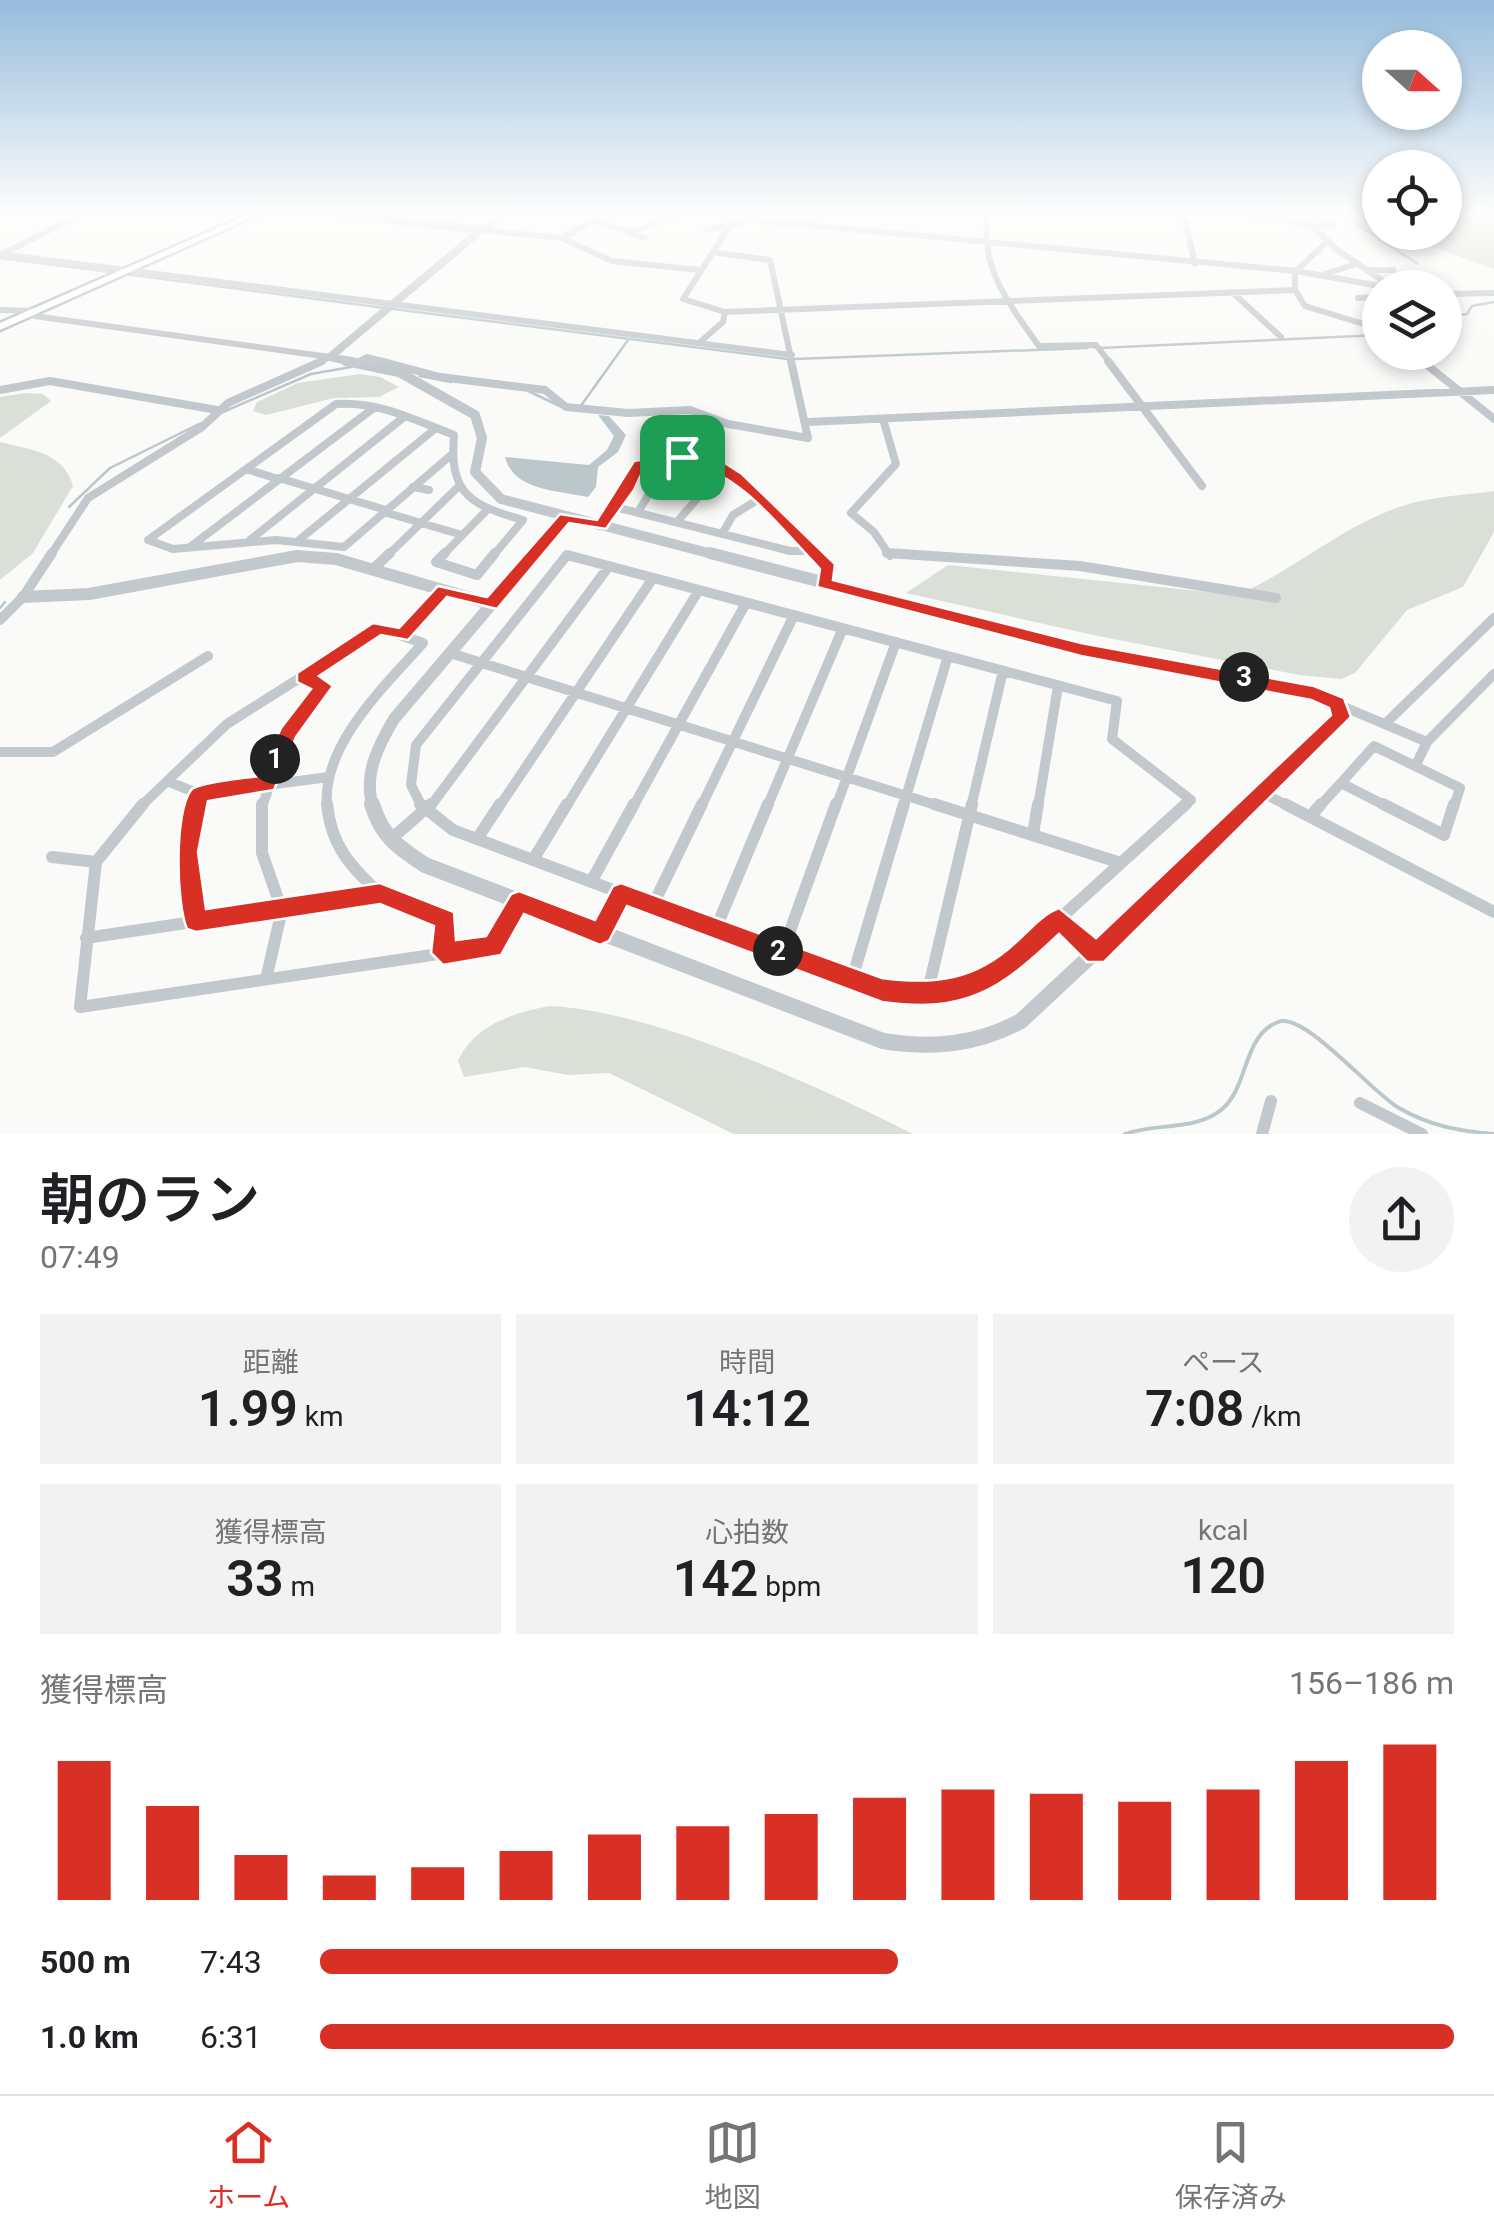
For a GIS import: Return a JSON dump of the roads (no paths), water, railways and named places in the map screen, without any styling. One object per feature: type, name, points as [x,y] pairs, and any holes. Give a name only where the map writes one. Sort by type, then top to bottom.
[{"type":"main road","points":[[0,327],[137,267]]},
{"type":"street","points":[[97,267],[388,308],[699,342],[793,358]]},
{"type":"street","points":[[0,620],[22,597],[81,505],[202,428],[217,410],[330,358],[438,267]]},
{"type":"street","points":[[670,267],[700,270]]},
{"type":"street","points":[[702,267],[682,297],[725,312],[1295,290]]},
{"type":"street","points":[[358,362],[366,357],[440,376],[548,391],[556,403],[573,408],[648,413],[692,410],[728,424],[810,437],[771,267]]},
{"type":"street","points":[[994,267],[1008,301],[1039,346],[1098,348],[1202,486]]},
{"type":"street","points":[[1232,267],[1362,282]]},
{"type":"street","points":[[1301,267],[1295,272],[1295,290],[1307,307],[1362,324]]},
{"type":"street","points":[[1322,275],[1347,267]]},
{"type":"street","points":[[1360,267],[1365,270]]},
{"type":"street","points":[[1232,292],[1281,337]]},
{"type":"street","points":[[1462,294],[1494,293]]},
{"type":"street","points":[[1358,298],[1362,298]]},
{"type":"street","points":[[0,310],[358,362],[399,372],[470,410],[481,425],[474,462],[484,486],[508,502],[1070,647],[1256,680],[1337,704],[1426,742]]},
{"type":"street","points":[[699,342],[720,326],[725,312]]},
{"type":"street","points":[[1434,370],[1494,419]]},
{"type":"street","points":[[0,390],[50,381],[217,410]]},
{"type":"street","points":[[808,422],[1494,390]]},
{"type":"street","points":[[450,456],[344,547],[299,540],[173,549],[148,540],[336,404],[375,407],[454,435],[450,456],[458,488],[486,511],[523,520],[477,575],[436,562],[486,511]]},
{"type":"street","points":[[189,548],[375,407]]},
{"type":"street","points":[[248,541],[404,417]]},
{"type":"street","points":[[883,419],[896,464],[852,514],[874,532],[883,550],[891,556],[957,556],[1123,571],[1188,579],[1276,598]]},
{"type":"street","points":[[299,540],[436,428]]},
{"type":"street","points":[[600,526],[639,464],[682,457],[730,471],[829,568],[823,583]]},
{"type":"street","points":[[638,512],[657,481],[682,457]]},
{"type":"street","points":[[246,469],[462,535]]},
{"type":"street","points":[[676,522],[712,481],[730,471]]},
{"type":"street","points":[[414,486],[429,490]]},
{"type":"street","points":[[373,569],[458,488]]},
{"type":"street","points":[[722,534],[733,515],[758,499]]},
{"type":"street","points":[[614,507],[790,551],[810,551]]},
{"type":"street","points":[[565,517],[387,729],[372,760],[369,799],[389,841],[424,865],[869,1036],[931,1046],[978,1039],[1012,1027],[1096,954],[1336,724],[1342,713],[1337,704]]},
{"type":"street","points":[[567,554],[653,578],[1116,701],[1112,740],[1191,800],[985,983],[928,995],[896,994],[782,953],[478,839],[425,813],[410,785],[412,757],[422,736],[567,554]]},
{"type":"street","points":[[22,597],[88,594],[297,556],[373,569],[490,604]]},
{"type":"street","points":[[389,841],[425,813],[609,566]]},
{"type":"street","points":[[478,839],[653,578]]},
{"type":"street","points":[[402,635],[444,590]]},
{"type":"street","points":[[533,860],[699,590]]},
{"type":"street","points":[[590,882],[746,602]]},
{"type":"street","points":[[653,905],[794,615]]},
{"type":"street","points":[[1386,723],[1494,618]]},
{"type":"street","points":[[443,953],[446,920],[380,894],[352,868],[333,838],[327,814],[329,776],[358,716],[422,642],[380,628],[227,724],[167,780],[96,862],[80,1007],[492,946],[519,902]]},
{"type":"street","points":[[716,928],[843,628]]},
{"type":"street","points":[[782,953],[896,642]]},
{"type":"street","points":[[450,652],[1121,863]]},
{"type":"street","points":[[0,752],[14,750],[34,757],[54,752],[208,656]]},
{"type":"street","points":[[852,978],[948,656]]},
{"type":"street","points":[[928,995],[1002,671]]},
{"type":"street","points":[[1416,765],[1426,742],[1494,674]]},
{"type":"street","points":[[266,980],[282,910],[262,853],[261,812],[266,784],[288,734],[324,686],[304,678]]},
{"type":"street","points":[[1033,834],[1058,686]]},
{"type":"street","points":[[1310,817],[1339,782],[1374,746],[1460,788],[1444,835],[1339,782]]},
{"type":"street","points":[[167,780],[200,794],[329,776]]},
{"type":"street","points":[[1264,793],[1494,912]]},
{"type":"street","points":[[196,921],[188,852],[200,794]]},
{"type":"street","points":[[52,856],[96,862]]},
{"type":"street","points":[[600,933],[621,893]]},
{"type":"street","points":[[86,938],[380,894]]},
{"type":"street","points":[[1059,919],[1096,954]]},
{"type":"street","points":[[1262,1134],[1271,1102]]},
{"type":"street","points":[[1360,1103],[1422,1134]]},
{"type":"waterway","points":[[70,267],[118,273]]},
{"type":"waterway","points":[[125,274],[385,308]]},
{"type":"waterway","points":[[1462,315],[1472,306],[1494,302]]},
{"type":"waterway","points":[[393,309],[787,359]]},
{"type":"waterway","points":[[1100,348],[1362,336]]},
{"type":"waterway","points":[[580,407],[628,340]]},
{"type":"waterway","points":[[795,359],[1087,348]]},
{"type":"waterway","points":[[223,412],[311,374],[351,367]]},
{"type":"waterway","points":[[420,376],[451,382]]},
{"type":"waterway","points":[[528,391],[564,408]]},
{"type":"waterway","points":[[69,507],[110,468],[201,423]]},
{"type":"waterway","points":[[0,608],[5,602]]},
{"type":"waterway","points":[[1125,1134],[1187,1124],[1221,1110],[1237,1089],[1258,1039],[1278,1022],[1290,1022],[1321,1040],[1399,1108],[1445,1127],[1494,1134]]}]
